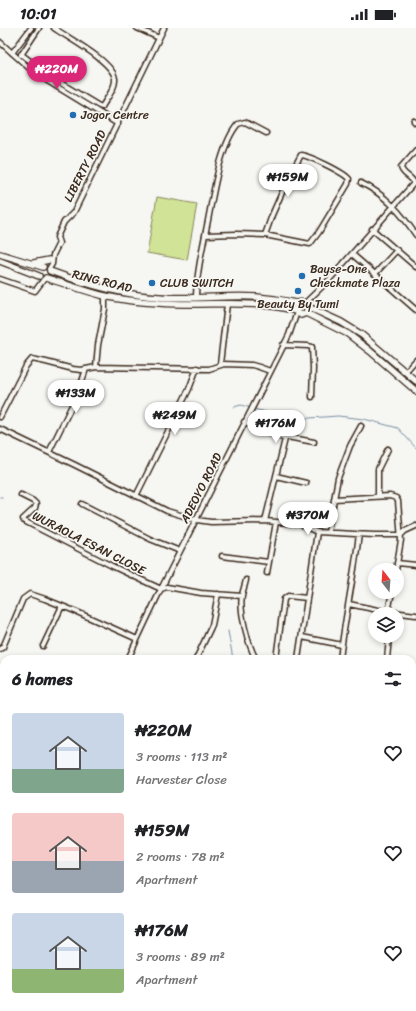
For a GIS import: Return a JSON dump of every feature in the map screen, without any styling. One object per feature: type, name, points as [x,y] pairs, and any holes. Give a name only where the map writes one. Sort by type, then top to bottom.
[{"type":"main road","name":"RING ROAD","points":[[0,254],[47,269],[80,282],[134,295],[159,298],[255,297],[302,309],[352,328],[375,345],[416,381]]},
{"type":"main road","points":[[31,264],[43,262],[51,258]]},
{"type":"main road","name":"RING ROAD","points":[[0,261],[42,278],[105,296],[160,304],[267,304],[302,309],[353,337],[416,391]]},
{"type":"main road","points":[[47,269],[49,276],[42,278],[39,270],[47,269]]},
{"type":"street","points":[[12,53],[31,28]]},
{"type":"street","points":[[18,58],[39,28]]},
{"type":"street","points":[[21,54],[54,79],[102,107],[114,87],[115,80],[112,71],[105,62],[54,28]]},
{"type":"street","points":[[137,28],[159,38]]},
{"type":"street","name":"LIBERTY ROAD","points":[[47,269],[59,243],[57,237],[64,222],[74,212],[164,28]]},
{"type":"street","points":[[0,42],[41,77],[118,124]]},
{"type":"street","points":[[196,298],[197,277],[205,235],[222,155],[229,137],[238,124],[245,122],[266,133]]},
{"type":"street","points":[[415,182],[402,171],[401,167],[416,150]]},
{"type":"street","points":[[205,235],[265,235],[310,244],[327,220],[348,184],[349,179],[345,175],[330,167],[300,155],[272,215],[265,235]]},
{"type":"street","name":"ADEOYO ROAD","points":[[130,655],[244,422],[302,309],[415,182]]},
{"type":"street","points":[[361,183],[378,192],[393,206],[403,216],[416,235]]},
{"type":"street","points":[[372,229],[416,267]]},
{"type":"street","points":[[375,274],[397,250]]},
{"type":"street","points":[[352,254],[416,310]]},
{"type":"street","points":[[0,279],[35,291],[38,288],[42,278]]},
{"type":"street","points":[[96,367],[98,345],[105,309],[105,296]]},
{"type":"street","points":[[220,364],[227,304]]},
{"type":"street","points":[[283,345],[308,346],[312,348],[312,397]]},
{"type":"street","points":[[0,417],[26,366],[32,359],[73,369],[96,367],[209,369],[220,364],[260,366],[270,371]]},
{"type":"street","points":[[406,371],[416,360]]},
{"type":"street","points":[[136,496],[198,368]]},
{"type":"street","points":[[49,452],[79,391],[86,369]]},
{"type":"street","points":[[244,422],[285,438],[287,437],[314,442]]},
{"type":"street","points":[[328,532],[336,485],[347,453],[361,426]]},
{"type":"street","points":[[0,430],[49,452],[167,511],[197,520],[211,522],[265,521],[300,524],[317,532],[359,534],[401,534],[416,526]]},
{"type":"street","points":[[265,521],[285,438]]},
{"type":"street","points":[[378,496],[378,468],[388,449]]},
{"type":"street","points":[[276,476],[306,483]]},
{"type":"street","name":"WURAOLA ESAN CLOSE","points":[[21,495],[36,504],[35,508],[23,519],[24,521],[161,589]]},
{"type":"street","points":[[334,500],[378,496],[394,497],[398,501],[401,534],[401,546],[397,563]]},
{"type":"street","points":[[82,504],[150,539],[180,551]]},
{"type":"street","points":[[267,573],[276,522]]},
{"type":"street","points":[[299,655],[317,532]]},
{"type":"street","points":[[341,655],[351,583],[356,562],[359,534]]},
{"type":"street","points":[[222,556],[269,562]]},
{"type":"street","points":[[404,564],[416,565]]},
{"type":"street","points":[[246,580],[242,596],[245,629],[254,655]]},
{"type":"street","points":[[161,589],[167,587],[201,593],[242,596]]},
{"type":"street","points":[[198,655],[212,625],[218,594]]},
{"type":"street","points":[[0,649],[23,599],[27,595],[34,595],[62,606],[137,640]]},
{"type":"street","points":[[277,655],[284,598],[288,596],[307,598]]},
{"type":"street","points":[[349,604],[368,608]]},
{"type":"street","points":[[44,646],[62,606]]},
{"type":"street","points":[[404,614],[416,615]]},
{"type":"street","points":[[302,637],[342,645]]},
{"type":"street","points":[[387,655],[389,643]]},
{"type":"green space","points":[[157,197],[197,204],[187,260],[147,253]]},
{"type":"waterway","points":[[234,407],[241,405],[251,408]]},
{"type":"waterway","points":[[254,409],[295,419],[338,416],[364,419],[398,428],[416,448]]},
{"type":"waterway","points":[[228,631],[232,655]]},
{"type":"place","name":"Jogor Centre","points":[[73,115]]},
{"type":"place","name":"Bayse-One Checkmate Plaza","points":[[302,276]]},
{"type":"place","name":"CLUB SWITCH","points":[[152,283]]},
{"type":"place","name":"Beauty By Tumi","points":[[298,291]]}]
